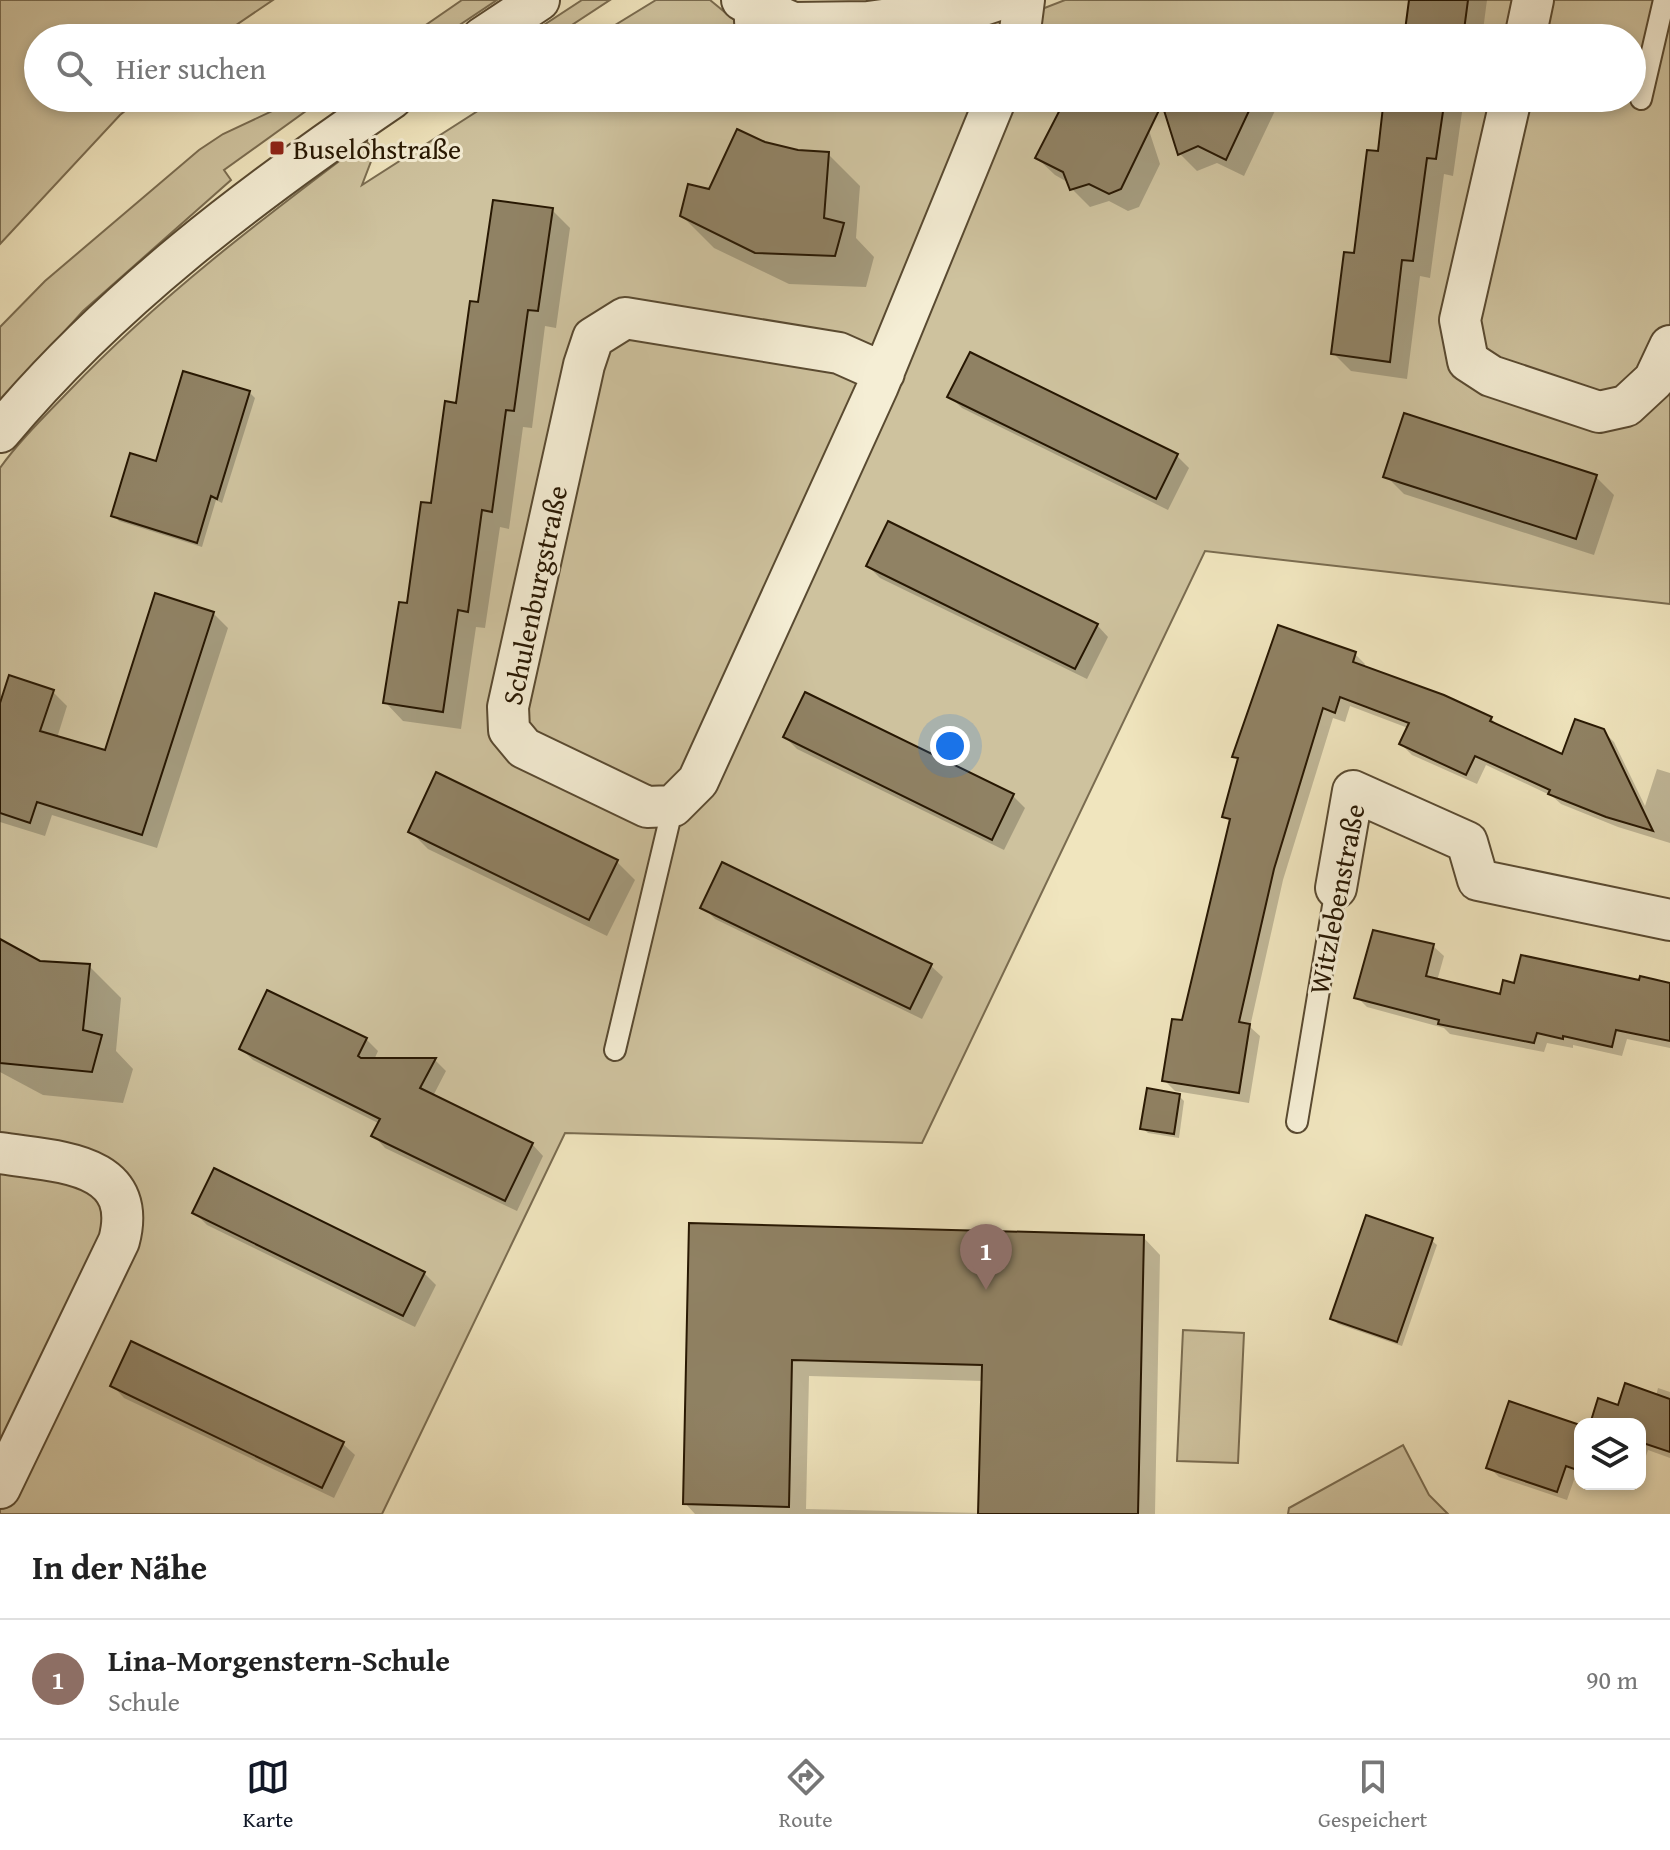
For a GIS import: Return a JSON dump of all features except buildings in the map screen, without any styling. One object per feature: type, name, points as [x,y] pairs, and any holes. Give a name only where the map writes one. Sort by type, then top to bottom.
[{"type":"street","points":[[503,24],[539,0]]},
{"type":"street","points":[[895,24],[998,0]]},
{"type":"street","points":[[1021,24],[1024,0]]},
{"type":"street","points":[[1528,24],[1533,0]]},
{"type":"street","points":[[744,14],[803,24]]},
{"type":"street","points":[[0,432],[107,320],[237,209],[372,112]]},
{"type":"street","points":[[673,806],[698,781],[884,373],[990,112]]},
{"type":"street","points":[[1508,112],[1460,320],[1468,361],[1491,376],[1599,412],[1626,406],[1654,380],[1670,346]]},
{"type":"street","name":"Schulenburgstraße","points":[[673,806],[647,807],[524,748],[509,730],[508,707],[584,365],[593,338],[625,318],[839,353],[884,373]]},
{"type":"street","name":"Witzlebenstraße","points":[[1336,888],[1353,791],[1467,842],[1478,880],[1670,920]]},
{"type":"street","points":[[0,1153],[84,1167],[110,1182],[118,1194],[125,1219],[119,1241],[0,1488]]},
{"type":"lane","points":[[1646,77],[1664,0]]},
{"type":"lane","points":[[615,1050],[673,806]]},
{"type":"lane","name":"Witzlebenstraße","points":[[1297,1122],[1336,888]]},
{"type":"shaded area","points":[[0,0],[273,0],[238,24],[24,24],[24,112],[124,112],[0,244]]},
{"type":"shaded area","points":[[462,0],[497,0],[461,24],[427,24]]},
{"type":"shaded area","points":[[582,0],[610,0],[573,24],[545,24]]},
{"type":"shaded area","points":[[656,0],[710,0],[739,24],[617,24]]},
{"type":"shaded area","points":[[1065,0],[1670,0],[1670,604],[1205,551],[922,1143],[565,1133],[382,1514],[0,1514],[0,468],[103,356],[175,291],[366,141],[375,151],[362,185],[476,112],[1646,112],[1646,24],[984,24],[1024,16]]},
{"type":"shaded area","points":[[270,112],[305,112],[224,170],[231,180],[83,311],[0,403],[0,327],[45,281],[199,150],[223,134]]},
{"type":"shaded area","points":[[1183,1330],[1244,1333],[1238,1463],[1177,1461]]},
{"type":"shaded area","points":[[1403,1445],[1429,1495],[1448,1514],[1288,1514],[1289,1508]]},
{"type":"place","name":"Buselohstraße","points":[[277,148]]},
{"type":"place","name":"Lina-Morgenstern-Schule","points":[[986,1290]]}]
